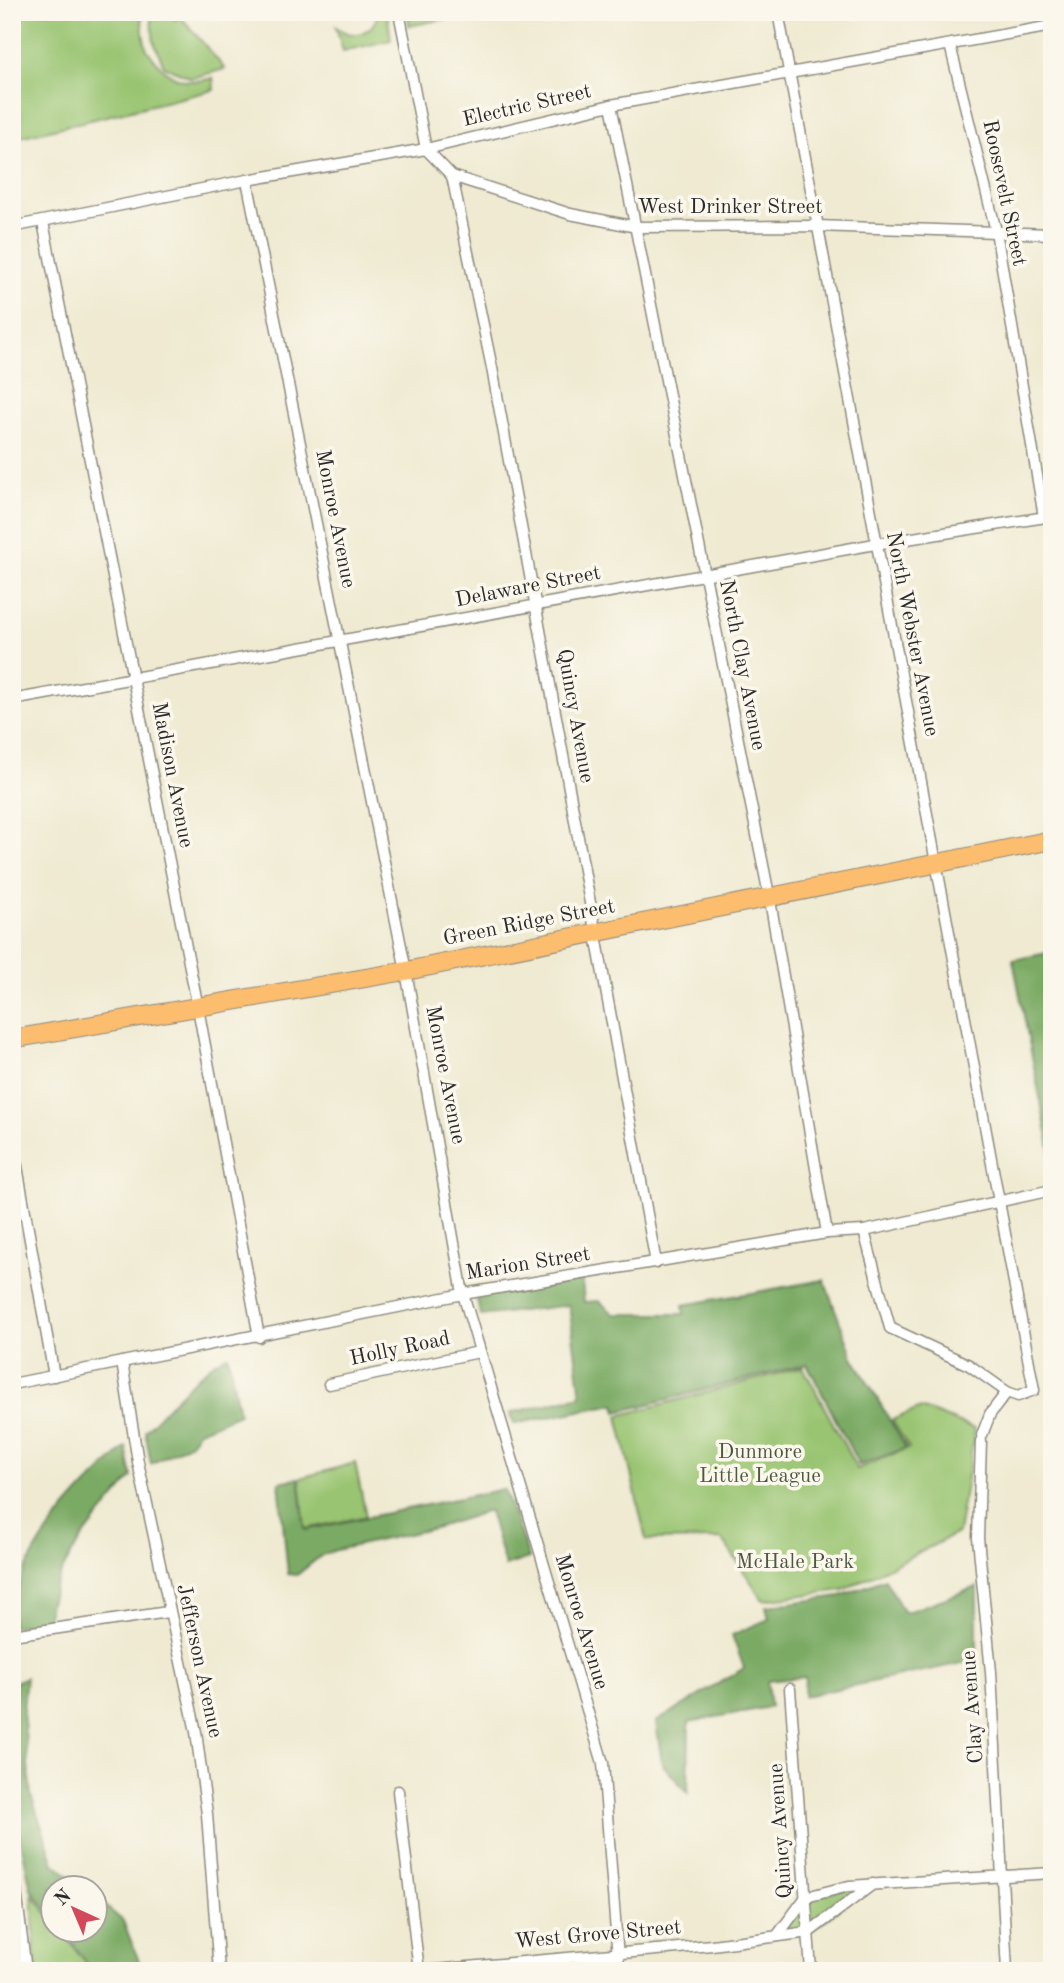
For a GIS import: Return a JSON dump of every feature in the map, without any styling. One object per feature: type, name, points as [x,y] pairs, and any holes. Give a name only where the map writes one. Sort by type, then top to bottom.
[{"type":"main road","name":"Green Ridge Street","points":[[12,1039],[406,971],[770,900],[1052,840]]},
{"type":"street","points":[[399,12],[426,149]]},
{"type":"street","name":"North Webster Avenue","points":[[778,12],[787,75],[1035,1385],[1029,1394],[1007,1392]]},
{"type":"street","name":"Electric Street","points":[[12,227],[247,180],[426,149],[611,106],[1052,26]]},
{"type":"street","name":"Roosevelt Street","points":[[950,45],[996,231],[1023,407],[1048,516]]},
{"type":"street","name":"North Clay Avenue","points":[[611,106],[770,900],[827,1233]]},
{"type":"street","name":"West Drinker Street","points":[[426,149],[452,176],[570,214],[637,227],[816,226],[1052,234]]},
{"type":"street","name":"Quincy Avenue","points":[[452,176],[492,368],[656,1263]]},
{"type":"street","name":"Monroe Avenue","points":[[247,180],[406,971],[463,1294],[603,1763],[618,1971]]},
{"type":"street","name":"Madison Avenue","points":[[43,222],[198,1008],[259,1337]]},
{"type":"street","name":"Delaware Street","points":[[12,700],[875,544],[1048,516]]},
{"type":"street","points":[[12,1138],[54,1376]]},
{"type":"street","name":"Marion Street","points":[[12,1384],[259,1337],[463,1294],[827,1233],[864,1231],[1052,1190]]},
{"type":"street","points":[[864,1231],[890,1328],[962,1361],[1007,1392]]},
{"type":"street","name":"Holly Road","points":[[329,1384],[479,1352]]},
{"type":"street","name":"Jefferson Avenue","points":[[122,1362],[168,1612],[196,1732],[207,1814],[219,1971]]},
{"type":"street","name":"Clay Avenue","points":[[1007,1392],[995,1407],[982,1438],[978,1538],[991,1672],[1007,1971]]},
{"type":"street","points":[[12,1635],[168,1612]]},
{"type":"street","name":"Quincy Avenue","points":[[790,1689],[811,1971]]},
{"type":"street","points":[[398,1791],[421,1971]]},
{"type":"street","points":[[12,1859],[26,1971]]},
{"type":"street","points":[[777,1937],[806,1897],[849,1886],[1052,1873]]},
{"type":"street","name":"West Grove Street","points":[[421,1971],[617,1954],[809,1932],[873,1884]]},
{"type":"green space","points":[[12,12],[141,12],[146,47],[154,60],[168,73],[183,80],[213,78],[214,90],[12,139]]},
{"type":"green space","points":[[150,12],[170,12],[174,20],[181,17],[225,69],[192,78],[164,66],[154,42]]},
{"type":"green space","points":[[378,12],[387,12],[391,40],[343,51],[336,27],[349,33],[362,33],[372,25]]},
{"type":"green space","points":[[408,12],[482,12],[409,26]]},
{"type":"green space","points":[[1052,952],[1052,1159],[1013,960]]},
{"type":"green space","points":[[582,1280],[584,1302],[599,1301],[614,1314],[684,1314],[683,1305],[824,1280],[853,1357],[906,1448],[859,1465],[807,1364],[617,1412],[615,1404],[514,1424],[510,1413],[581,1396],[569,1305],[481,1316],[476,1296]]},
{"type":"green space","points":[[228,1355],[239,1414],[199,1431],[189,1444],[151,1464],[145,1431],[197,1377]]},
{"type":"green space","name":"Dunmore Little League","points":[[803,1367],[857,1469],[909,1448],[892,1420],[921,1408],[975,1429],[958,1533],[843,1590],[763,1600],[722,1539],[646,1540],[618,1416]]},
{"type":"green space","points":[[126,1447],[132,1477],[91,1526],[67,1562],[57,1581],[47,1621],[12,1627],[15,1601],[35,1551],[69,1505]]},
{"type":"green space","points":[[355,1463],[366,1516],[305,1529],[300,1478]]},
{"type":"green space","points":[[299,1478],[305,1530],[504,1489],[529,1558],[505,1566],[489,1511],[435,1528],[336,1550],[322,1555],[297,1575],[288,1574],[279,1482]]},
{"type":"green space","points":[[885,1579],[904,1613],[977,1587],[977,1660],[804,1696],[805,1677],[767,1681],[770,1707],[689,1722],[688,1793],[662,1764],[656,1722],[744,1668],[732,1635],[769,1619],[766,1606],[841,1596]]},
{"type":"green space","points":[[26,1677],[23,1711],[31,1795],[54,1863],[67,1874],[38,1874],[38,1898],[31,1889],[12,1799],[12,1683]]},
{"type":"green space","points":[[873,1884],[809,1932],[777,1936],[806,1897]]},
{"type":"green space","points":[[32,1894],[38,1902],[38,1944],[71,1944],[90,1967],[36,1970]]},
{"type":"green space","points":[[108,1908],[123,1921],[139,1961],[147,1971],[92,1971],[73,1944],[108,1944]]},
{"type":"park label","name":"McHale Park","points":[[795,1562]]}]
